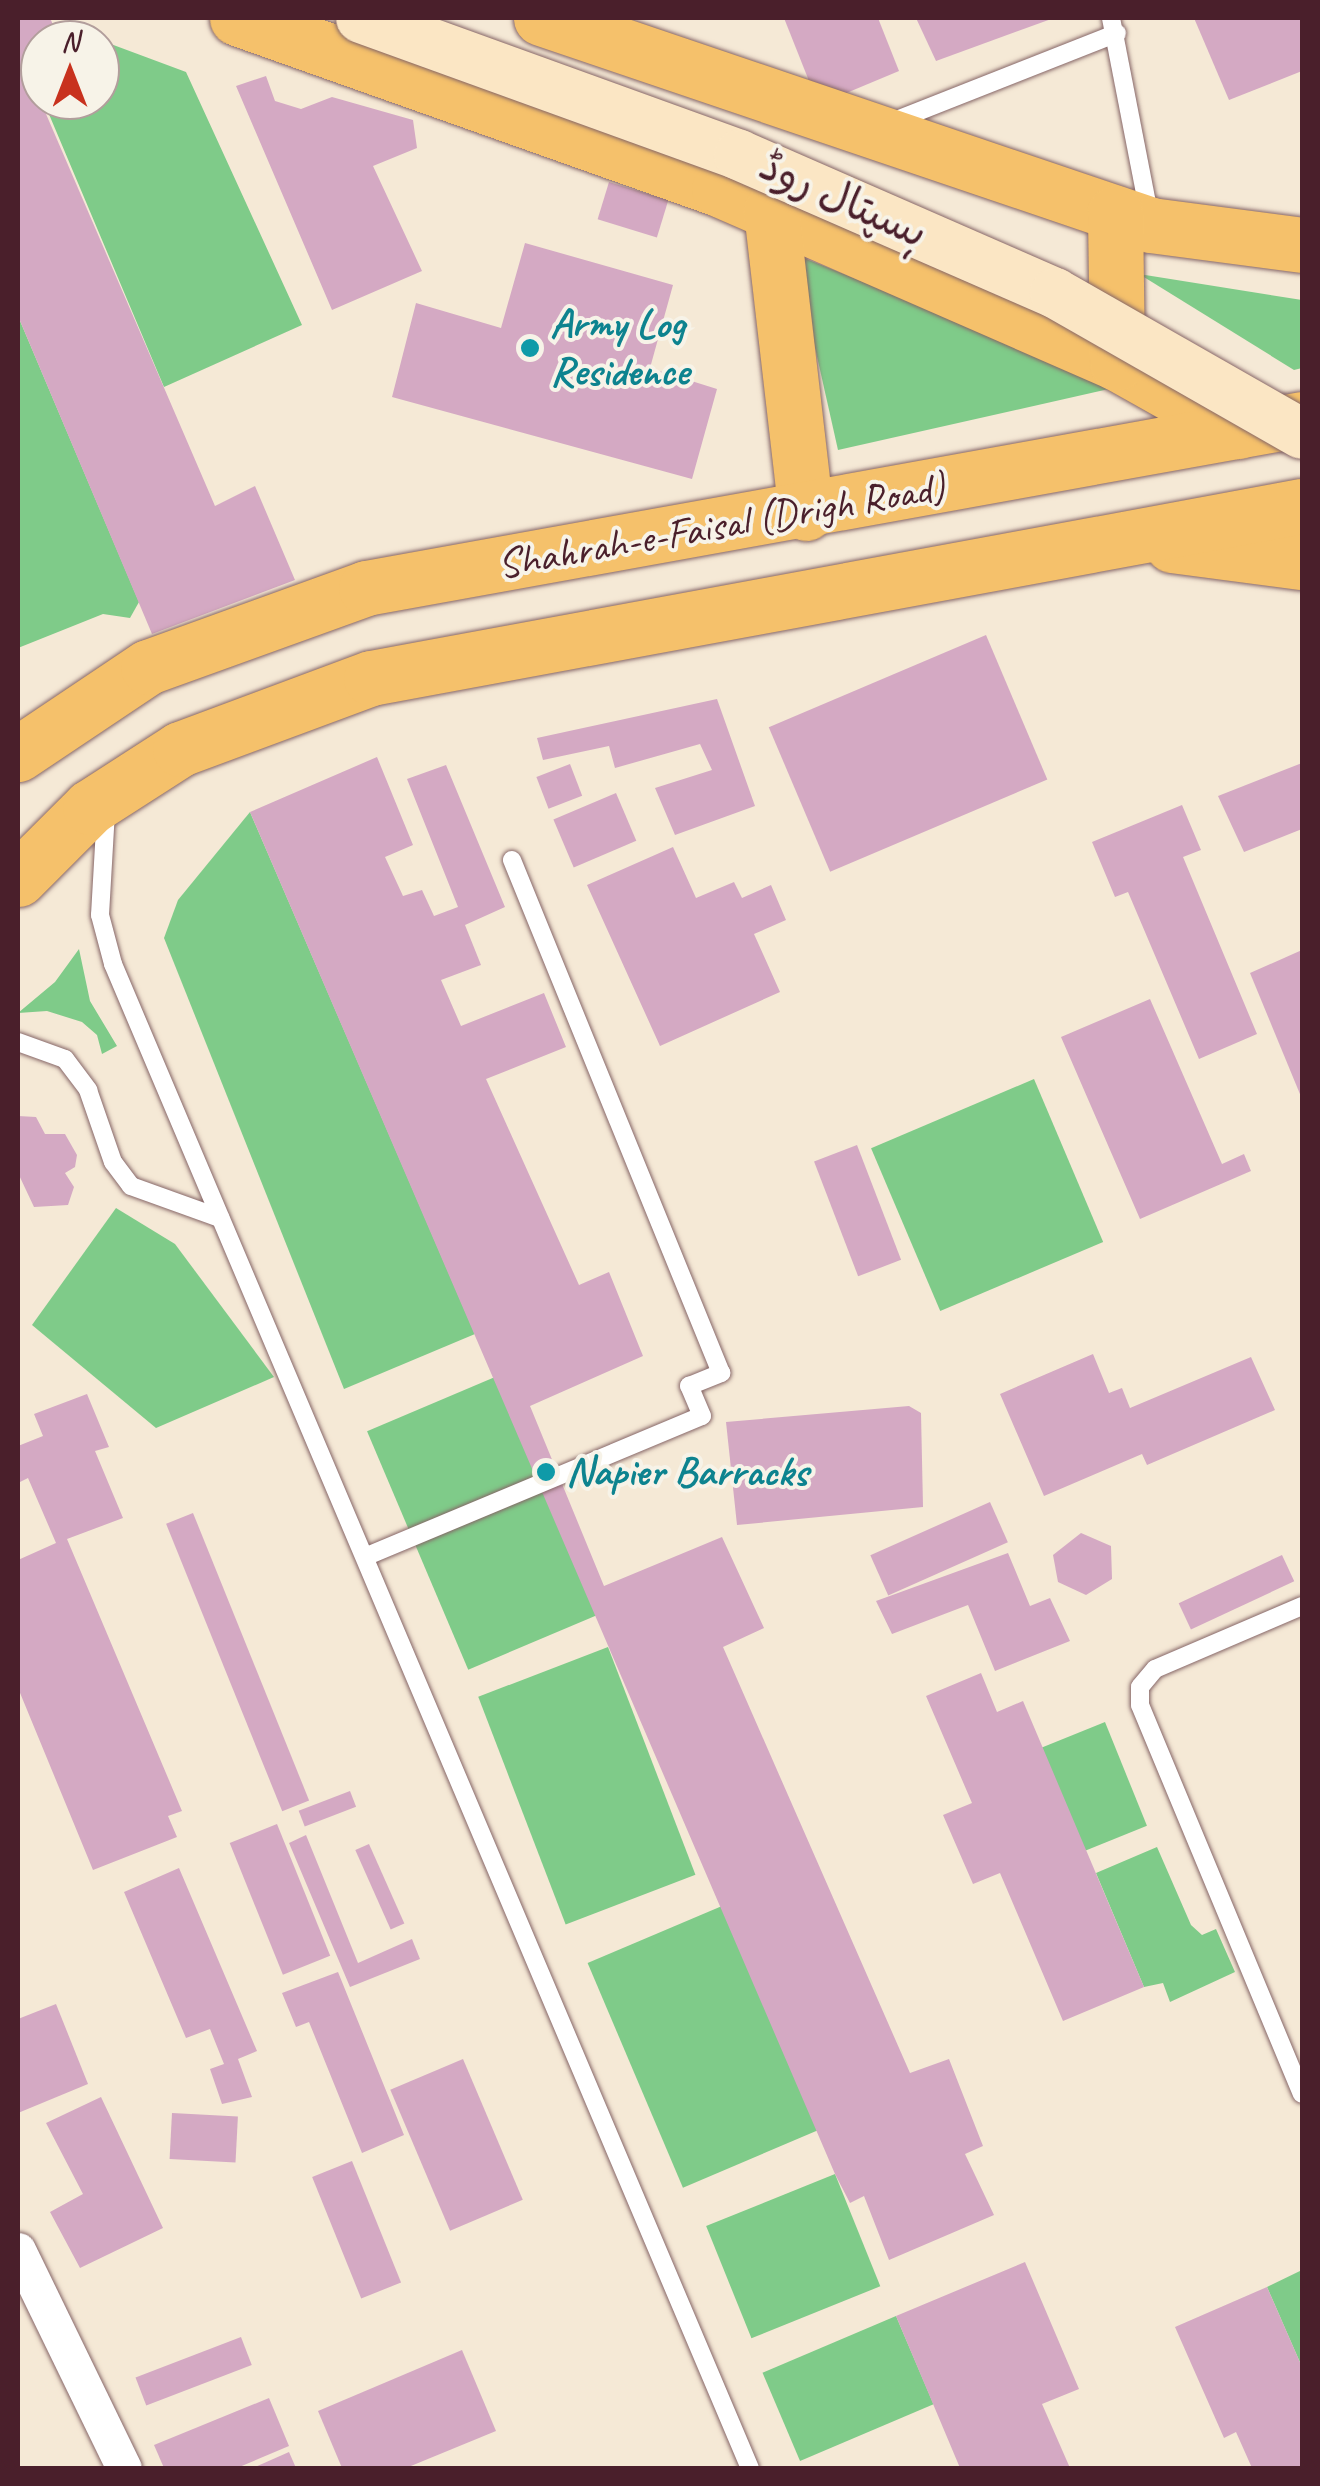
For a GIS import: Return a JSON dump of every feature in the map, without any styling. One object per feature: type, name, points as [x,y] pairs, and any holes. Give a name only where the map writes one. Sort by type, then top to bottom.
[{"type":"highway","points":[[237,18],[771,211],[1117,363],[1238,431]]},
{"type":"highway","points":[[541,18],[865,132],[1133,219],[1302,245]]},
{"type":"highway","points":[[771,211],[806,513]]},
{"type":"highway","points":[[1117,363],[1133,219]]},
{"type":"highway","name":"Shahrah-e-Faisal (Drigh Road)","points":[[18,754],[148,667],[366,588],[806,513],[1302,419]]},
{"type":"highway","name":"Shahrah-e-Faisal (Drigh Road)","points":[[18,879],[109,794],[180,749],[371,678],[1110,537],[1302,506]]},
{"type":"highway","points":[[1110,537],[1302,562]]},
{"type":"main road","name":"ہسپتال روڈ","points":[[361,18],[739,155],[1055,293],[1302,434]]},
{"type":"main road","name":"ہسپتال روڈ","points":[[451,18],[542,48],[1097,281],[1302,402]]},
{"type":"street","points":[[18,2250],[124,2468]]},
{"type":"lane","points":[[865,132],[1114,25],[1133,219]]},
{"type":"lane","points":[[109,794],[100,915],[113,964],[367,1556],[750,2468]]},
{"type":"lane","points":[[367,1556],[702,1416],[689,1386],[721,1373],[512,860]]},
{"type":"lane","points":[[18,1042],[64,1059],[88,1090],[113,1162],[131,1186],[220,1218]]},
{"type":"lane","points":[[1302,1606],[1156,1669],[1140,1688],[1140,1705],[1302,2094]]},
{"type":"green space","points":[[120,47],[186,72],[302,325],[164,387],[51,120],[120,120]]},
{"type":"green space","points":[[794,254],[1122,386],[838,450]]},
{"type":"green space","points":[[1139,274],[1302,300],[1302,368],[1294,370]]},
{"type":"green space","points":[[18,316],[139,602],[130,618],[103,614],[18,648]]},
{"type":"green space","points":[[250,812],[475,1334],[344,1389],[164,938],[178,900]]},
{"type":"green space","points":[[79,949],[90,1001],[117,1046],[102,1054],[97,1035],[82,1022],[47,1011],[18,1013],[55,982]]},
{"type":"green space","points":[[1034,1079],[1103,1242],[940,1311],[871,1148]]},
{"type":"green space","points":[[116,1208],[175,1244],[274,1377],[156,1428],[32,1325]]},
{"type":"green space","points":[[495,1377],[596,1615],[468,1670],[367,1431]]},
{"type":"green space","points":[[608,1647],[695,1875],[566,1925],[478,1697]]},
{"type":"green space","points":[[1105,1722],[1147,1826],[1084,1851],[1042,1747]]},
{"type":"green space","points":[[1157,1847],[1191,1925],[1202,1935],[1216,1929],[1235,1972],[1170,2002],[1163,1983],[1144,1987],[1096,1873]]},
{"type":"green space","points":[[722,1906],[817,2131],[683,2188],[588,1963]]},
{"type":"green space","points":[[835,2174],[880,2286],[751,2338],[706,2226]]},
{"type":"green space","points":[[1302,2270],[1302,2367],[1267,2287]]},
{"type":"green space","points":[[896,2316],[934,2404],[800,2461],[763,2373]]},
{"type":"building","points":[[18,18],[50,18],[20,20],[20,120],[49,120],[215,506],[255,486],[295,580],[152,634],[18,316]]},
{"type":"building","points":[[784,18],[878,18],[899,71],[844,94],[809,81]]},
{"type":"building","points":[[916,18],[1054,18],[936,61]]},
{"type":"building","points":[[1194,18],[1302,18],[1302,71],[1229,100]]},
{"type":"building","points":[[266,76],[275,101],[301,109],[332,97],[413,120],[417,148],[373,166],[422,271],[332,310],[236,86]]},
{"type":"building","points":[[609,182],[668,200],[657,237],[598,219]]},
{"type":"building","name":"Army Log Residence","points":[[525,243],[673,285],[650,368],[717,389],[692,479],[392,397],[416,303],[501,328]]},
{"type":"building","points":[[986,635],[1047,780],[830,872],[769,727]]},
{"type":"building","points":[[717,699],[755,806],[675,835],[655,788],[712,770],[700,744],[615,768],[609,746],[543,760],[537,738]]},
{"type":"building","name":"Napier Barracks","points":[[377,757],[413,845],[385,857],[403,896],[422,890],[434,916],[458,907],[407,779],[446,765],[505,907],[465,925],[481,965],[441,980],[461,1026],[544,993],[566,1047],[486,1079],[579,1285],[609,1272],[643,1356],[530,1406],[604,1586],[722,1537],[764,1628],[723,1647],[910,2073],[949,2059],[983,2146],[965,2154],[994,2215],[889,2260],[864,2196],[850,2203],[835,2174],[250,812]]},
{"type":"building","points":[[1302,763],[1302,829],[1244,852],[1218,796]]},
{"type":"building","points":[[570,764],[582,796],[549,809],[536,777]]},
{"type":"building","points":[[616,793],[636,841],[574,867],[553,820]]},
{"type":"building","points":[[1182,805],[1201,850],[1183,857],[1257,1034],[1199,1059],[1128,892],[1115,897],[1092,842]]},
{"type":"building","points":[[673,847],[696,898],[734,882],[742,898],[771,885],[786,920],[754,934],[780,992],[660,1046],[587,885]]},
{"type":"building","points":[[1302,950],[1302,1099],[1250,973]]},
{"type":"building","points":[[1150,999],[1222,1164],[1244,1154],[1251,1171],[1140,1219],[1061,1037]]},
{"type":"building","points":[[18,1116],[36,1117],[45,1134],[65,1134],[77,1155],[75,1167],[65,1173],[74,1187],[68,1205],[34,1207],[18,1173]]},
{"type":"building","points":[[857,1145],[901,1260],[858,1276],[814,1161]]},
{"type":"building","points":[[1093,1354],[1109,1393],[1122,1388],[1130,1408],[1251,1357],[1275,1410],[1147,1465],[1142,1454],[1044,1496],[1000,1394]]},
{"type":"building","points":[[87,1394],[109,1447],[95,1451],[123,1518],[67,1539],[182,1811],[168,1816],[177,1837],[93,1870],[18,1688],[18,1560],[56,1543],[28,1478],[18,1483],[18,1446],[43,1436],[34,1414]]},
{"type":"building","points":[[909,1406],[921,1413],[923,1507],[737,1525],[726,1422]]},
{"type":"building","points":[[990,1502],[1008,1542],[888,1595],[870,1555]]},
{"type":"building","points":[[193,1513],[309,1800],[282,1811],[166,1524]]},
{"type":"building","points":[[1081,1533],[1111,1546],[1112,1579],[1086,1595],[1058,1582],[1053,1555]]},
{"type":"building","points":[[1008,1553],[1030,1606],[1050,1598],[1070,1641],[995,1671],[968,1605],[892,1634],[876,1601]]},
{"type":"building","points":[[1282,1555],[1294,1581],[1191,1629],[1179,1603]]},
{"type":"building","points":[[981,1673],[997,1712],[1023,1701],[1144,1987],[1063,2021],[1000,1873],[973,1884],[943,1815],[972,1803],[926,1696]]},
{"type":"building","points":[[350,1791],[356,1807],[305,1827],[299,1811]]},
{"type":"building","points":[[277,1824],[330,1956],[283,1975],[230,1843]]},
{"type":"building","points":[[306,1835],[358,1963],[412,1939],[420,1959],[350,1987],[289,1843]]},
{"type":"building","points":[[369,1844],[404,1923],[391,1930],[355,1850]]},
{"type":"building","points":[[179,1868],[257,2051],[238,2059],[252,2097],[222,2104],[210,2069],[224,2064],[210,2029],[186,2038],[124,1892]]},
{"type":"building","points":[[338,1972],[404,2135],[362,2153],[309,2022],[296,2027],[282,1993]]},
{"type":"building","points":[[56,2004],[88,2084],[18,2113],[18,2019]]},
{"type":"building","points":[[463,2059],[523,2200],[450,2231],[390,2090]]},
{"type":"building","points":[[101,2097],[163,2228],[80,2268],[50,2212],[83,2194],[46,2123]]},
{"type":"building","points":[[172,2113],[238,2116],[236,2162],[170,2159]]},
{"type":"building","points":[[352,2161],[401,2282],[361,2299],[312,2177]]},
{"type":"building","points":[[1025,2262],[1079,2389],[1042,2404],[1070,2468],[960,2468],[896,2316]]},
{"type":"building","points":[[1267,2287],[1302,2367],[1302,2468],[1252,2468],[1236,2432],[1224,2438],[1175,2327]]},
{"type":"building","points":[[241,2337],[252,2365],[146,2406],[136,2377]]},
{"type":"building","points":[[462,2350],[496,2431],[406,2468],[342,2468],[318,2411]]},
{"type":"building","points":[[269,2398],[289,2446],[237,2468],[164,2468],[154,2445]]},
{"type":"building","points":[[289,2452],[296,2468],[253,2468]]},
{"type":"place","name":"Army Log Residence","points":[[530,348]]},
{"type":"place","name":"Napier Barracks","points":[[546,1472]]}]
